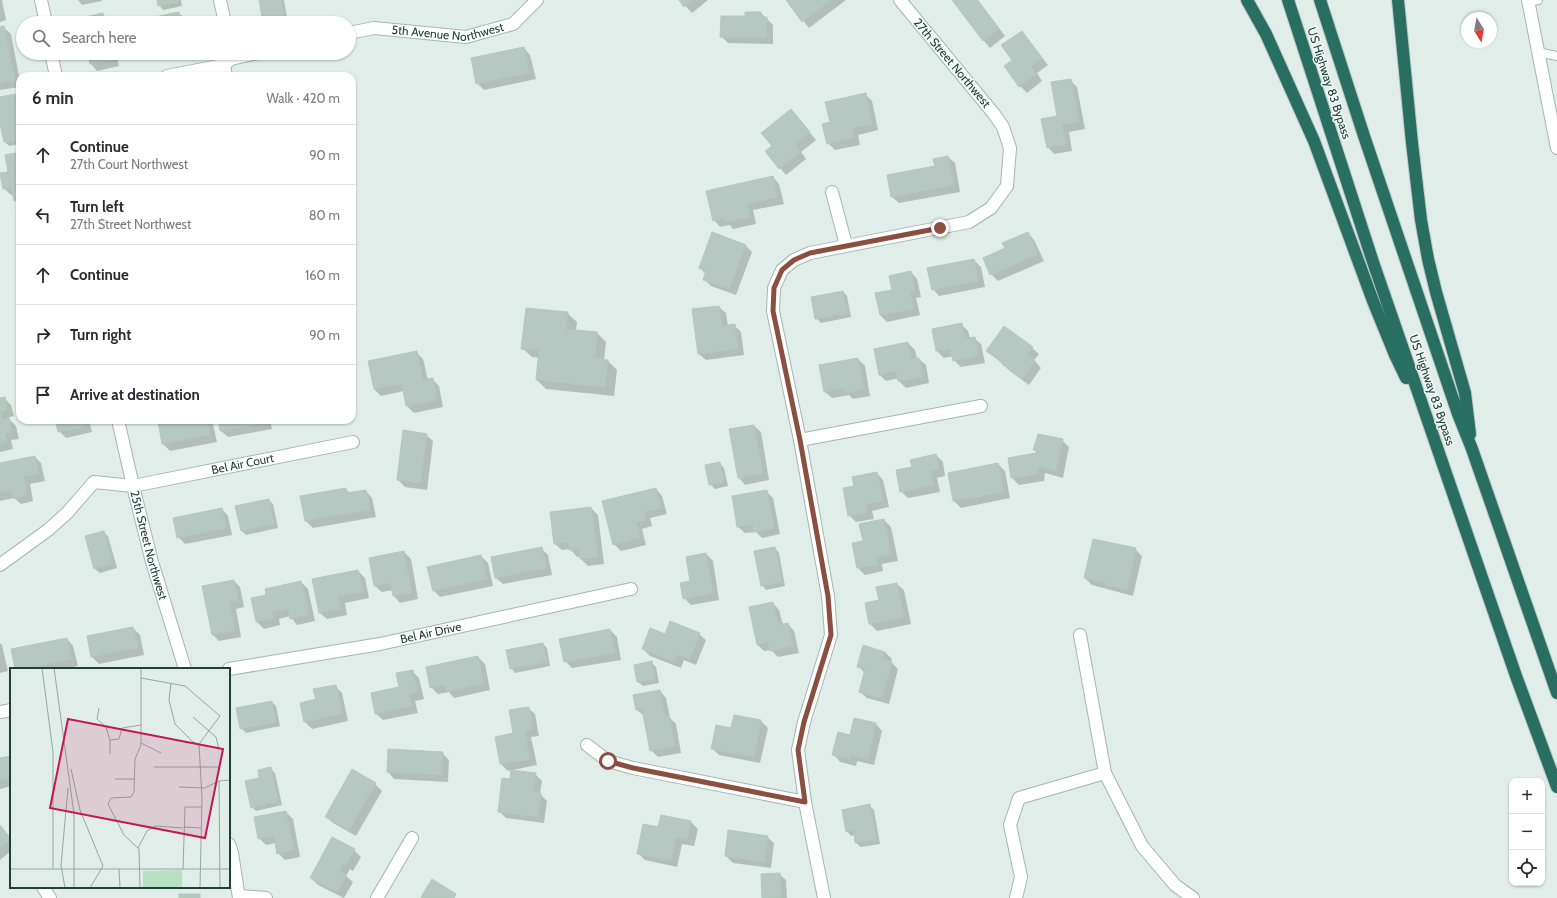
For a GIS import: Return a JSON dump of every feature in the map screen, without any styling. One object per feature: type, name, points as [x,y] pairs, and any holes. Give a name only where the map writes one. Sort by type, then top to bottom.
[{"type":"highway","points":[[1247,0],[1266,34],[1314,141],[1395,355],[1426,416]]},
{"type":"highway","name":"US Highway 83 Bypass","points":[[1288,0],[1370,255],[1516,676],[1557,787]]},
{"type":"highway","name":"US Highway 83 Bypass","points":[[1320,0],[1364,136],[1453,399],[1557,692]]},
{"type":"highway","points":[[1398,0],[1421,220],[1436,292],[1465,393],[1472,449]]},
{"type":"street","points":[[41,0],[44,16]]},
{"type":"street","points":[[220,0],[223,16]]},
{"type":"street","name":"5th Avenue Northwest","points":[[356,32],[374,28],[466,37],[513,24],[537,0]]},
{"type":"street","name":"27th Street Northwest","points":[[805,802],[798,750],[804,722],[831,635],[828,596],[800,440],[773,311],[774,288],[782,270],[794,260],[810,253],[969,222],[991,208],[1008,186],[1010,148],[1003,127],[900,0]]},
{"type":"street","points":[[1531,1],[1538,52],[1557,148]]},
{"type":"street","points":[[53,60],[55,72]]},
{"type":"street","points":[[186,72],[228,63]]},
{"type":"street","points":[[832,192],[846,245]]},
{"type":"street","points":[[800,440],[982,406]]},
{"type":"street","name":"25th Street Northwest","points":[[119,424],[152,562],[185,668]]},
{"type":"street","name":"Bel Air Court","points":[[0,565],[48,530],[67,513],[94,482],[133,486],[353,442]]},
{"type":"street","name":"Bel Air Drive","points":[[230,670],[380,644],[631,588]]},
{"type":"street","points":[[1080,635],[1105,773],[1142,846],[1175,886],[1193,898]]},
{"type":"street","points":[[0,712],[10,710]]},
{"type":"street","points":[[587,745],[608,761],[633,768],[805,802],[824,898]]},
{"type":"street","points":[[1016,898],[1022,877],[1010,825],[1018,798],[1105,773]]},
{"type":"street","points":[[377,898],[412,838]]},
{"type":"street","points":[[230,847],[239,897],[266,898]]},
{"type":"street","points":[[44,888],[50,898]]},
{"type":"lane","points":[[1538,52],[1557,56]]},
{"type":"building","points":[[157,0],[178,0],[178,2],[158,6]]},
{"type":"building","points":[[259,0],[281,0],[284,16],[262,16]]},
{"type":"building","points":[[679,0],[693,0],[684,7]]},
{"type":"building","points":[[786,0],[831,0],[802,22]]},
{"type":"building","points":[[952,0],[977,0],[999,29],[983,41]]},
{"type":"building","points":[[179,12],[180,16],[159,16]]},
{"type":"building","points":[[745,12],[761,12],[762,18],[767,17],[766,38],[720,37],[721,16],[745,16]]},
{"type":"building","points":[[103,13],[104,16],[90,16]]},
{"type":"building","points":[[4,26],[15,80],[0,83],[0,27]]},
{"type":"building","points":[[1022,31],[1042,58],[1031,66],[1036,74],[1019,87],[1004,66],[1012,60],[1001,45]]},
{"type":"building","points":[[524,47],[529,73],[476,84],[471,58]]},
{"type":"building","points":[[89,60],[112,60],[90,64]]},
{"type":"building","points":[[1071,79],[1079,122],[1062,125],[1066,144],[1047,148],[1041,119],[1057,116],[1051,82]]},
{"type":"building","points":[[866,93],[872,124],[852,128],[854,138],[827,144],[822,124],[830,122],[825,102]]},
{"type":"building","points":[[15,94],[16,140],[4,142],[0,124],[0,97]]},
{"type":"building","points":[[791,109],[810,132],[795,145],[800,152],[779,169],[765,151],[772,146],[761,133]]},
{"type":"building","points":[[16,153],[16,201],[14,201],[11,187],[3,189],[0,173],[8,172],[5,155]]},
{"type":"building","points":[[948,156],[954,185],[891,197],[887,175],[935,166],[933,159]]},
{"type":"building","points":[[773,176],[777,197],[747,204],[750,217],[725,222],[725,218],[713,221],[706,191]]},
{"type":"building","points":[[712,232],[746,245],[729,289],[703,280],[706,271],[699,268]]},
{"type":"building","points":[[1028,232],[1038,254],[990,275],[983,258],[1005,248],[1002,243]]},
{"type":"building","points":[[974,259],[978,281],[932,290],[927,268]]},
{"type":"building","points":[[911,271],[915,291],[910,292],[913,309],[880,315],[875,293],[892,290],[889,276]]},
{"type":"building","points":[[843,291],[848,313],[815,319],[811,297]]},
{"type":"building","points":[[719,306],[722,326],[735,324],[738,349],[698,354],[692,309]]},
{"type":"building","points":[[526,308],[568,312],[566,329],[597,332],[595,358],[608,360],[605,387],[536,380],[539,350],[521,349]]},
{"type":"building","points":[[962,323],[965,338],[975,337],[978,356],[953,361],[950,349],[936,351],[932,329]]},
{"type":"building","points":[[1004,326],[1033,347],[1027,354],[1035,360],[1022,379],[986,351]]},
{"type":"building","points":[[908,342],[912,359],[919,358],[923,377],[898,381],[896,371],[879,375],[874,349]]},
{"type":"building","points":[[417,351],[423,380],[433,378],[437,400],[406,406],[402,384],[374,389],[368,361]]},
{"type":"building","points":[[858,358],[864,389],[845,393],[844,388],[824,392],[819,365]]},
{"type":"building","points":[[5,397],[7,410],[1,411],[3,420],[9,418],[12,432],[5,434],[7,442],[0,444],[0,398]]},
{"type":"building","points":[[56,424],[85,424],[86,426],[58,432]]},
{"type":"building","points":[[159,424],[208,424],[210,435],[162,444]]},
{"type":"building","points":[[219,424],[256,424],[220,431]]},
{"type":"building","points":[[754,425],[763,474],[738,478],[729,429]]},
{"type":"building","points":[[403,430],[427,434],[420,483],[397,480]]},
{"type":"building","points":[[1038,434],[1063,439],[1056,471],[1038,467],[1037,474],[1011,478],[1008,458],[1041,452],[1033,450]]},
{"type":"building","points":[[936,454],[939,469],[931,471],[933,485],[900,492],[896,470],[912,467],[910,460]]},
{"type":"building","points":[[35,456],[39,474],[24,477],[27,495],[13,498],[11,490],[0,493],[0,463]]},
{"type":"building","points":[[720,462],[724,482],[709,485],[705,465]]},
{"type":"building","points":[[998,463],[1004,492],[953,501],[948,473]]},
{"type":"building","points":[[877,472],[883,501],[866,504],[867,512],[848,516],[843,488],[854,486],[852,477]]},
{"type":"building","points":[[346,488],[347,493],[366,490],[370,510],[305,521],[300,496]]},
{"type":"building","points":[[656,488],[661,508],[644,512],[646,520],[636,522],[640,538],[613,545],[602,501]]},
{"type":"building","points":[[767,490],[774,528],[754,532],[753,524],[737,527],[732,496]]},
{"type":"building","points":[[269,499],[274,524],[241,531],[235,506]]},
{"type":"building","points":[[591,507],[598,557],[580,559],[579,549],[569,550],[568,542],[554,544],[550,512]]},
{"type":"building","points":[[222,508],[226,528],[177,538],[173,518]]},
{"type":"building","points":[[884,519],[891,554],[876,557],[877,565],[857,568],[852,543],[863,541],[859,524]]},
{"type":"building","points":[[104,531],[113,563],[94,569],[85,536]]},
{"type":"building","points":[[1093,539],[1136,548],[1127,590],[1106,585],[1107,583],[1084,578]]},
{"type":"building","points":[[542,547],[546,568],[495,578],[491,557]]},
{"type":"building","points":[[775,547],[782,582],[761,586],[754,551]]},
{"type":"building","points":[[404,551],[412,593],[393,596],[390,583],[374,586],[369,558]]},
{"type":"building","points":[[706,553],[713,593],[683,599],[680,583],[690,581],[686,557]]},
{"type":"building","points":[[481,555],[487,579],[433,591],[427,567]]},
{"type":"building","points":[[358,570],[363,592],[338,596],[341,609],[319,613],[312,579]]},
{"type":"building","points":[[234,580],[238,600],[229,602],[235,630],[212,635],[202,586]]},
{"type":"building","points":[[301,581],[309,615],[290,619],[288,609],[272,612],[274,618],[256,622],[251,598],[266,595],[265,589]]},
{"type":"building","points":[[897,583],[904,617],[869,624],[865,603],[879,600],[876,587]]},
{"type":"building","points":[[773,602],[778,625],[788,623],[793,646],[770,651],[768,642],[757,645],[749,607]]},
{"type":"building","points":[[670,621],[700,633],[690,659],[677,654],[674,662],[642,649],[650,628],[665,634]]},
{"type":"building","points":[[133,627],[138,648],[91,657],[87,636]]},
{"type":"building","points":[[610,629],[615,653],[564,662],[559,639]]},
{"type":"building","points":[[67,638],[71,659],[29,668],[15,668],[11,649]]},
{"type":"building","points":[[543,643],[547,662],[510,669],[506,650]]},
{"type":"building","points":[[863,645],[885,652],[883,659],[892,662],[882,698],[859,692],[865,669],[857,667]]},
{"type":"building","points":[[478,656],[484,684],[447,691],[445,685],[430,688],[426,667]]},
{"type":"building","points":[[652,661],[655,679],[637,682],[634,665]]},
{"type":"building","points":[[413,670],[417,692],[409,694],[412,706],[375,714],[371,693],[399,687],[396,673]]},
{"type":"building","points":[[336,685],[342,714],[304,722],[300,703],[316,699],[313,689]]},
{"type":"building","points":[[660,690],[665,717],[669,716],[675,746],[650,751],[642,709],[636,710],[633,695]]},
{"type":"building","points":[[272,701],[276,722],[240,729],[236,708]]},
{"type":"building","points":[[529,707],[533,729],[525,731],[530,759],[500,764],[495,737],[513,733],[509,710]]},
{"type":"building","points":[[734,715],[761,720],[754,757],[711,749],[716,725],[731,728]]},
{"type":"building","points":[[854,718],[876,723],[868,759],[851,755],[850,759],[832,755],[838,732],[850,735]]},
{"type":"building","points":[[388,749],[443,752],[441,775],[387,772]]},
{"type":"building","points":[[10,756],[10,779],[0,781],[0,758]]},
{"type":"building","points":[[271,767],[278,801],[251,808],[245,781],[259,778],[258,770]]},
{"type":"building","points":[[352,769],[376,783],[349,830],[325,817]]},
{"type":"building","points":[[511,770],[536,773],[533,792],[541,793],[538,817],[498,812],[502,778],[510,779]]},
{"type":"building","points":[[870,804],[876,840],[855,843],[854,830],[846,832],[842,810]]},
{"type":"building","points":[[286,811],[294,850],[277,854],[274,836],[258,839],[254,817]]},
{"type":"building","points":[[661,815],[691,821],[687,840],[676,837],[671,861],[637,854],[643,824],[658,827]]},
{"type":"building","points":[[0,825],[10,840],[0,848]]},
{"type":"building","points":[[728,830],[768,836],[764,862],[725,856]]},
{"type":"building","points":[[332,837],[355,849],[346,865],[343,863],[339,871],[346,875],[337,892],[310,878]]},
{"type":"building","points":[[780,873],[781,898],[762,898],[761,874]]},
{"type":"building","points":[[432,879],[456,894],[454,898],[421,897]]},
{"type":"building","points":[[179,894],[200,894],[200,898],[179,898]]},
{"type":"route","points":[[608,761],[633,768],[805,802],[798,750],[804,722],[831,635],[828,596],[800,440],[773,311],[774,288],[782,270],[794,260],[810,253],[940,228]]}]
